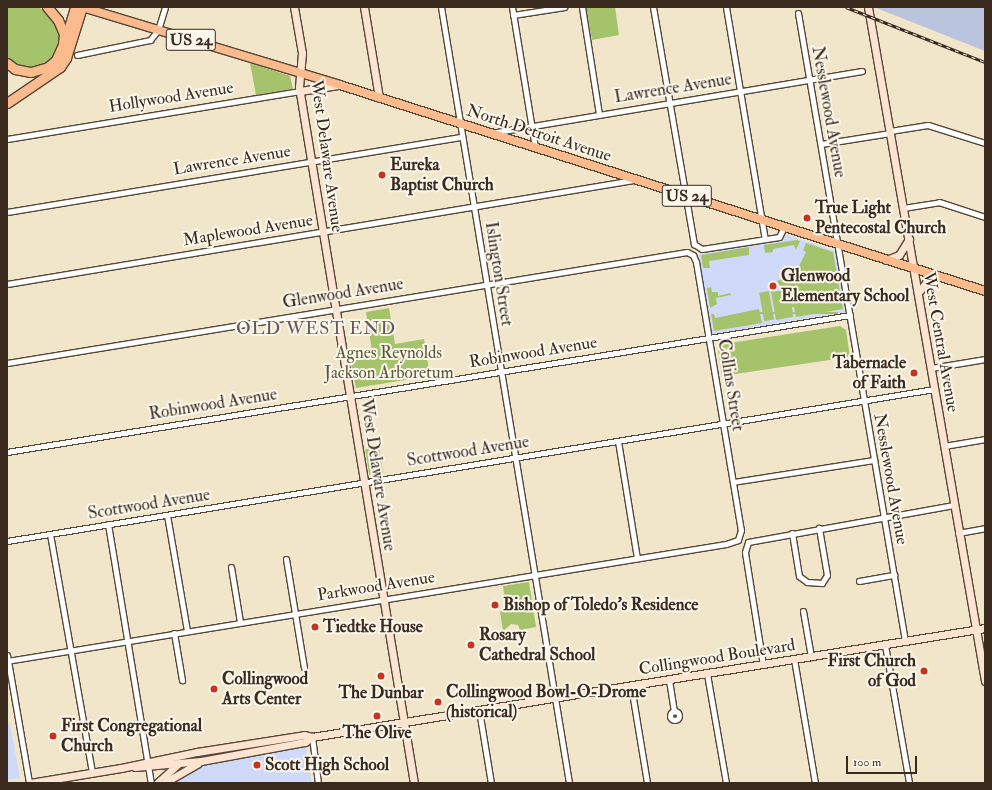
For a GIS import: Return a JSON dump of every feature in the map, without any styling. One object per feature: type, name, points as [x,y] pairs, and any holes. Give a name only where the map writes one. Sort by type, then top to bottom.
[{"type":"highway","points":[[47,7],[62,26],[64,44]]},
{"type":"highway","points":[[7,63],[21,71],[39,71],[56,60],[64,44],[75,7]]},
{"type":"highway","points":[[7,103],[60,67],[66,58],[82,7]]},
{"type":"main road","name":"North Detroit Avenue","points":[[82,7],[301,72],[686,196],[746,218],[761,220],[784,227],[985,291]]},
{"type":"main road","name":"West Delaware Avenue","points":[[294,7],[302,53],[300,91],[414,783]]},
{"type":"main road","points":[[364,7],[379,98]]},
{"type":"main road","name":"West Central Avenue","points":[[868,7],[909,239],[958,533],[985,681]]},
{"type":"main road","name":"Hollywood Avenue","points":[[300,91],[340,85]]},
{"type":"main road","points":[[886,260],[899,255],[909,239]]},
{"type":"main road","points":[[918,293],[927,281],[938,276]]},
{"type":"main road","name":"Collingwood Boulevard","points":[[29,783],[148,764],[197,752],[304,735],[312,737],[985,628]]},
{"type":"main road","name":"Collingwood Boulevard","points":[[148,764],[179,764],[202,761],[305,742],[312,737]]},
{"type":"main road","points":[[260,750],[262,742]]},
{"type":"main road","points":[[157,783],[179,764],[197,752]]},
{"type":"main road","points":[[164,783],[202,761]]},
{"type":"street","points":[[77,55],[144,43],[155,36],[165,7]]},
{"type":"street","name":"Islington Street","points":[[441,7],[569,783]]},
{"type":"street","points":[[512,7],[535,148]]},
{"type":"street","points":[[513,16],[564,7]]},
{"type":"street","points":[[582,7],[599,114]]},
{"type":"street","points":[[654,7],[693,242],[699,249],[747,239],[779,237],[784,227]]},
{"type":"street","points":[[726,7],[765,239]]},
{"type":"street","name":"Nesslewood Avenue","points":[[798,13],[905,641]]},
{"type":"street","name":"Lawrence Avenue","points":[[488,133],[862,71]]},
{"type":"street","name":"Hollywood Avenue","points":[[7,139],[300,91]]},
{"type":"street","points":[[821,144],[928,125],[985,143]]},
{"type":"street","name":"Lawrence Avenue","points":[[7,212],[462,137]]},
{"type":"street","name":"Maplewood Avenue","points":[[7,284],[635,180]]},
{"type":"street","points":[[903,208],[938,202],[985,217]]},
{"type":"street","name":"Glenwood Avenue","points":[[7,363],[335,308],[684,252]]},
{"type":"street","name":"Collins Street","points":[[684,252],[691,254],[695,260],[741,530]]},
{"type":"street","name":"Robinwood Avenue","points":[[7,452],[850,315]]},
{"type":"street","points":[[931,368],[985,359]]},
{"type":"street","name":"Scottwood Avenue","points":[[7,541],[934,389]]},
{"type":"street","points":[[944,446],[985,439]]},
{"type":"street","points":[[618,441],[637,558]]},
{"type":"street","points":[[733,482],[874,460]]},
{"type":"street","points":[[763,665],[745,552],[746,543],[751,540],[954,505]]},
{"type":"street","points":[[167,515],[187,631]]},
{"type":"street","points":[[108,524],[151,783]]},
{"type":"street","points":[[792,533],[801,578],[810,583],[822,583],[827,575],[819,528]]},
{"type":"street","points":[[958,533],[985,528]]},
{"type":"street","name":"Parkwood Avenue","points":[[7,659],[737,541],[741,530]]},
{"type":"street","points":[[50,534],[92,773]]},
{"type":"street","points":[[286,559],[304,668]]},
{"type":"street","points":[[231,567],[240,622]]},
{"type":"street","points":[[859,581],[894,575]]},
{"type":"street","points":[[804,611],[811,657]]},
{"type":"street","points":[[174,633],[182,680]]},
{"type":"street","points":[[885,645],[909,783]]},
{"type":"street","points":[[7,659],[29,783]]},
{"type":"street","points":[[794,660],[815,783]]},
{"type":"street","points":[[707,674],[726,783]]},
{"type":"street","points":[[669,680],[674,712]]},
{"type":"street","points":[[631,686],[647,783]]},
{"type":"street","points":[[479,710],[491,783]]},
{"type":"street","points":[[312,737],[318,783]]},
{"type":"shaded area","points":[[874,7],[985,7],[985,51]]},
{"type":"shaded area","name":"Glenwood Elementary School","points":[[787,235],[836,251],[845,312],[712,334],[697,257],[702,252],[781,239]]},
{"type":"shaded area","points":[[7,724],[10,724],[20,778],[7,780]]},
{"type":"shaded area","name":"Scott High School","points":[[306,746],[312,783],[171,783],[214,761]]},
{"type":"green space","points":[[7,7],[38,7],[51,15],[60,31],[58,50],[47,65],[21,69],[7,60]]},
{"type":"green space","points":[[586,7],[615,7],[619,35],[592,40]]},
{"type":"green space","points":[[250,63],[290,76],[293,89],[256,95]]},
{"type":"green space","points":[[797,240],[800,241],[796,250],[794,245],[773,249],[773,252],[765,253],[764,245]]},
{"type":"green space","points":[[806,243],[833,252],[843,309],[796,317],[794,307],[792,307],[793,317],[776,320],[771,291],[783,291],[777,281],[790,276],[793,278],[806,252],[803,250]]},
{"type":"green space","points":[[749,247],[749,255],[709,261],[710,268],[703,268],[701,255]]},
{"type":"green space","points":[[711,287],[712,292],[718,292],[718,296],[730,293],[731,295],[716,298],[717,304],[710,308],[707,288]]},
{"type":"green space","points":[[769,291],[774,320],[764,321],[759,293]]},
{"type":"green space","name":"Agnes Reynolds Jackson Arboretum","points":[[389,308],[395,344],[424,339],[430,376],[356,388],[349,355],[372,351],[366,312]]},
{"type":"green space","points":[[759,309],[762,323],[714,331],[711,314],[714,314],[715,318]]},
{"type":"green space","points":[[747,312],[838,312],[838,314],[747,314]]},
{"type":"green space","points":[[840,326],[846,330],[850,357],[722,376],[718,351],[723,344]]},
{"type":"green space","points":[[379,447],[383,473],[369,475],[365,449]]},
{"type":"green space","points":[[529,582],[536,627],[520,630],[518,625],[511,624],[503,631],[500,612],[506,608],[503,586]]},
{"type":"railway","points":[[846,7],[985,62]]},
{"type":"place","name":"Eureka Baptist Church","points":[[382,175]]},
{"type":"place","name":"True Light Pentecostal Church","points":[[807,218]]},
{"type":"place","name":"Glenwood Elementary School","points":[[773,286]]},
{"type":"place","name":"Tabernacle of Faith","points":[[914,373]]},
{"type":"place","name":"Bishop of Toledo's Residence","points":[[495,605]]},
{"type":"place","name":"Tiedtke House","points":[[315,627]]},
{"type":"place","name":"Rosary Cathedral School","points":[[471,645]]},
{"type":"place","name":"First Church of God","points":[[924,671]]},
{"type":"place","name":"The Dunbar","points":[[381,676]]},
{"type":"place","name":"Collingwood Arts Center","points":[[214,689]]},
{"type":"place","name":"Collingwood Bowl-O-Drome (historical)","points":[[438,702]]},
{"type":"place","name":"The Olive","points":[[377,716]]},
{"type":"place","name":"First Congregational Church","points":[[53,736]]},
{"type":"place","name":"Scott High School","points":[[257,765]]},
{"type":"district","name":"OLD WEST END","points":[[316,329]]}]
